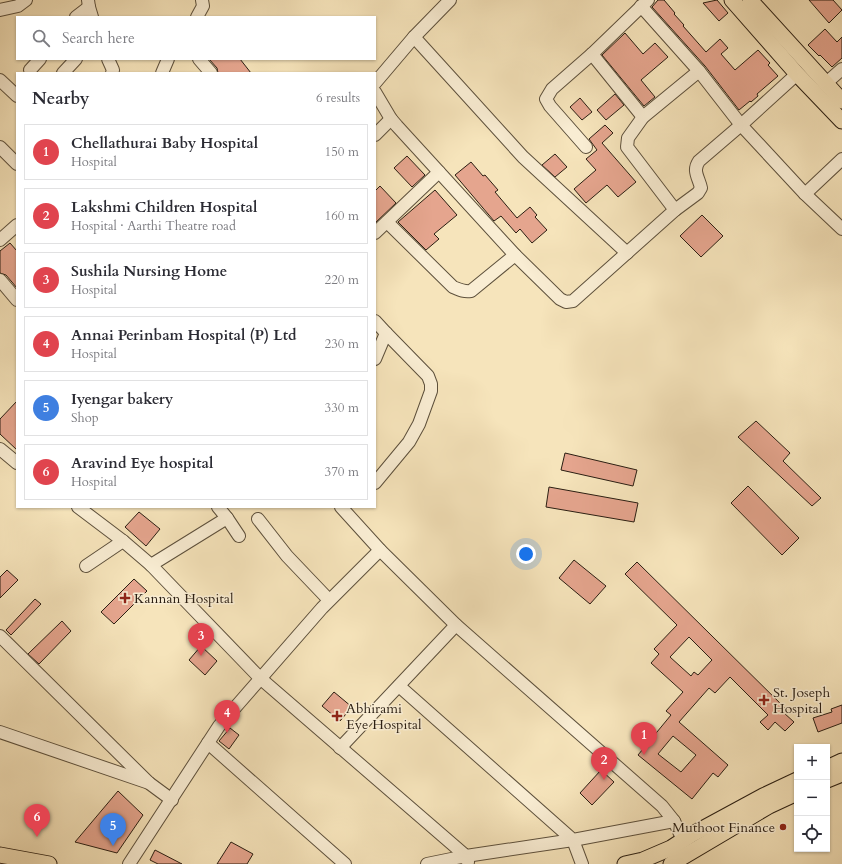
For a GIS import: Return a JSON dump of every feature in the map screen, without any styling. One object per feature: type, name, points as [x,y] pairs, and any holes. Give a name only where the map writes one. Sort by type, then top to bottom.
[{"type":"main road","points":[[732,0],[797,74],[842,121]]},
{"type":"main road","points":[[750,0],[842,101]]},
{"type":"main road","points":[[830,767],[842,761]]},
{"type":"main road","points":[[830,779],[842,774]]},
{"type":"main road","points":[[625,864],[644,862],[763,796],[794,781]]},
{"type":"main road","points":[[671,864],[769,806],[794,794]]},
{"type":"main road","points":[[0,855],[49,864]]},
{"type":"street","points":[[0,10],[18,6],[26,0]]},
{"type":"street","points":[[198,16],[203,6],[202,0]]},
{"type":"street","points":[[376,82],[414,37],[450,0]]},
{"type":"street","points":[[586,147],[550,106],[546,99],[552,89],[592,54],[645,3],[741,125],[805,194],[842,229]]},
{"type":"street","points":[[78,16],[90,8]]},
{"type":"street","points":[[414,37],[523,157],[627,253]]},
{"type":"street","points":[[592,54],[644,117]]},
{"type":"street","points":[[30,70],[39,60]]},
{"type":"street","points":[[63,72],[75,60]]},
{"type":"street","points":[[108,60],[113,70],[112,72]]},
{"type":"street","points":[[162,72],[168,60]]},
{"type":"street","points":[[200,60],[210,72]]},
{"type":"street","points":[[825,84],[842,69]]},
{"type":"street","points":[[675,210],[627,147],[628,138],[644,117],[699,71]]},
{"type":"street","points":[[376,94],[391,119],[439,172],[515,255],[560,299],[566,302],[572,301],[675,210],[698,193],[701,188],[695,171],[696,165],[699,161],[797,74]]},
{"type":"street","points":[[0,80],[16,95]]},
{"type":"street","points":[[376,134],[391,119]]},
{"type":"street","points":[[0,147],[16,163]]},
{"type":"street","points":[[805,194],[842,159]]},
{"type":"street","points":[[376,232],[439,172]]},
{"type":"street","points":[[387,222],[453,287],[461,291],[472,291],[515,255]]},
{"type":"street","points":[[0,240],[16,226]]},
{"type":"street","points":[[0,280],[16,299]]},
{"type":"street","points":[[376,322],[428,376],[431,384],[431,391],[419,424],[409,442],[376,482]]},
{"type":"street","points":[[376,357],[386,333]]},
{"type":"street","points":[[0,449],[16,462]]},
{"type":"street","points":[[79,508],[123,541],[151,565],[260,678],[467,860]]},
{"type":"street","points":[[219,508],[239,536]]},
{"type":"street","points":[[348,510],[380,550],[456,625],[662,806],[674,820],[683,840]]},
{"type":"street","points":[[151,565],[227,518]]},
{"type":"street","points":[[258,519],[287,556],[329,600]]},
{"type":"street","points":[[86,566],[123,541]]},
{"type":"street","points":[[129,864],[219,726],[329,600],[380,550]]},
{"type":"street","points":[[340,748],[456,625]]},
{"type":"street","points":[[1,640],[148,783],[172,800]]},
{"type":"street","points":[[399,686],[573,840],[582,864]]},
{"type":"street","points":[[0,732],[148,783]]},
{"type":"street","points":[[208,743],[345,864]]},
{"type":"street","points":[[427,864],[467,860],[674,820]]},
{"type":"building","points":[[658,0],[664,0],[684,25],[683,26],[706,52],[720,39],[728,48],[721,54],[735,70],[758,50],[770,63],[768,65],[778,76],[757,94],[758,96],[739,110],[705,66],[652,7]]},
{"type":"building","points":[[717,0],[728,13],[719,21],[703,3]]},
{"type":"building","points":[[809,0],[833,0],[842,10],[829,23]]},
{"type":"building","points":[[825,29],[837,42],[842,37],[842,58],[832,67],[808,45]]},
{"type":"building","points":[[625,33],[643,54],[655,43],[668,57],[641,80],[655,97],[644,106],[602,55]]},
{"type":"building","points":[[210,60],[241,60],[250,72],[218,72],[217,68]]},
{"type":"building","points":[[615,94],[624,105],[606,120],[597,110]]},
{"type":"building","points":[[580,98],[592,112],[582,120],[570,107]]},
{"type":"building","points":[[605,125],[613,133],[602,143],[636,182],[618,197],[607,185],[586,203],[574,189],[596,170],[586,159],[597,150],[589,139]]},
{"type":"building","points":[[555,154],[567,167],[555,177],[542,165]]},
{"type":"building","points":[[407,156],[425,175],[412,187],[394,168]]},
{"type":"building","points":[[471,162],[498,190],[495,192],[517,218],[530,207],[537,215],[535,217],[547,230],[532,243],[520,229],[516,233],[501,216],[494,221],[455,175]]},
{"type":"building","points":[[380,186],[396,203],[376,222],[376,190]]},
{"type":"building","points":[[435,190],[457,215],[434,234],[439,239],[426,250],[398,222]]},
{"type":"building","points":[[702,215],[723,236],[701,257],[680,236]]},
{"type":"building","points":[[10,243],[16,250],[16,287],[6,275],[0,273],[0,251]]},
{"type":"building","points":[[16,402],[16,449],[0,434],[0,419]]},
{"type":"building","points":[[756,421],[790,453],[783,461],[821,498],[812,506],[738,437]]},
{"type":"building","points":[[565,453],[637,470],[633,486],[561,470]]},
{"type":"building","points":[[748,486],[799,538],[782,555],[731,503]]},
{"type":"building","points":[[549,487],[638,503],[634,522],[546,507]]},
{"type":"building","points":[[139,512],[160,529],[146,546],[125,527]]},
{"type":"building","points":[[574,560],[606,586],[590,604],[559,578]]},
{"type":"building","points":[[637,562],[787,710],[784,713],[794,722],[785,731],[775,722],[768,730],[760,722],[768,715],[730,677],[715,693],[709,688],[679,722],[728,765],[718,777],[713,773],[692,799],[638,755],[671,715],[666,711],[683,692],[651,663],[659,654],[654,649],[677,625],[625,574]],"holes":[[[689,637],[712,660],[698,675],[694,672],[691,676],[670,657]],[[673,736],[696,755],[681,772],[658,754]]]},
{"type":"building","points":[[7,570],[18,580],[0,598],[0,577]]},
{"type":"building","points":[[134,579],[147,591],[114,624],[101,612]]},
{"type":"building","points":[[35,599],[41,604],[11,635],[6,630]]},
{"type":"building","points":[[62,621],[71,631],[39,664],[28,654]]},
{"type":"building","points":[[201,646],[217,661],[205,675],[189,660]]},
{"type":"building","points":[[334,692],[352,707],[340,721],[322,706]]},
{"type":"building","points":[[842,705],[842,723],[818,732],[813,718],[832,712],[831,709]]},
{"type":"building","points":[[230,728],[239,735],[229,749],[219,741]]},
{"type":"building","points":[[601,770],[614,782],[592,805],[580,793]]},
{"type":"building","points":[[118,791],[143,815],[117,853],[75,842]]},
{"type":"building","points":[[231,842],[253,854],[247,864],[217,864]]},
{"type":"building","points":[[155,850],[182,864],[158,864],[150,860]]},
{"type":"place","name":"Kannan Hospital","points":[[125,598]]},
{"type":"place","name":"Sushila Nursing Home","points":[[201,656]]},
{"type":"place","name":"St. Joseph Hospital","points":[[764,700]]},
{"type":"place","name":"Abhirami Eye Hospital","points":[[337,716]]},
{"type":"place","name":"Annai Perinbam Hospital (P) Ltd","points":[[227,733]]},
{"type":"place","name":"Chellathurai Baby Hospital","points":[[644,755]]},
{"type":"place","name":"Lakshmi Children Hospital","points":[[604,780]]},
{"type":"place","name":"Muthoot Finance","points":[[783,827]]},
{"type":"place","name":"Aravind Eye hospital","points":[[37,837]]},
{"type":"place","name":"Iyengar bakery","points":[[113,846]]}]
